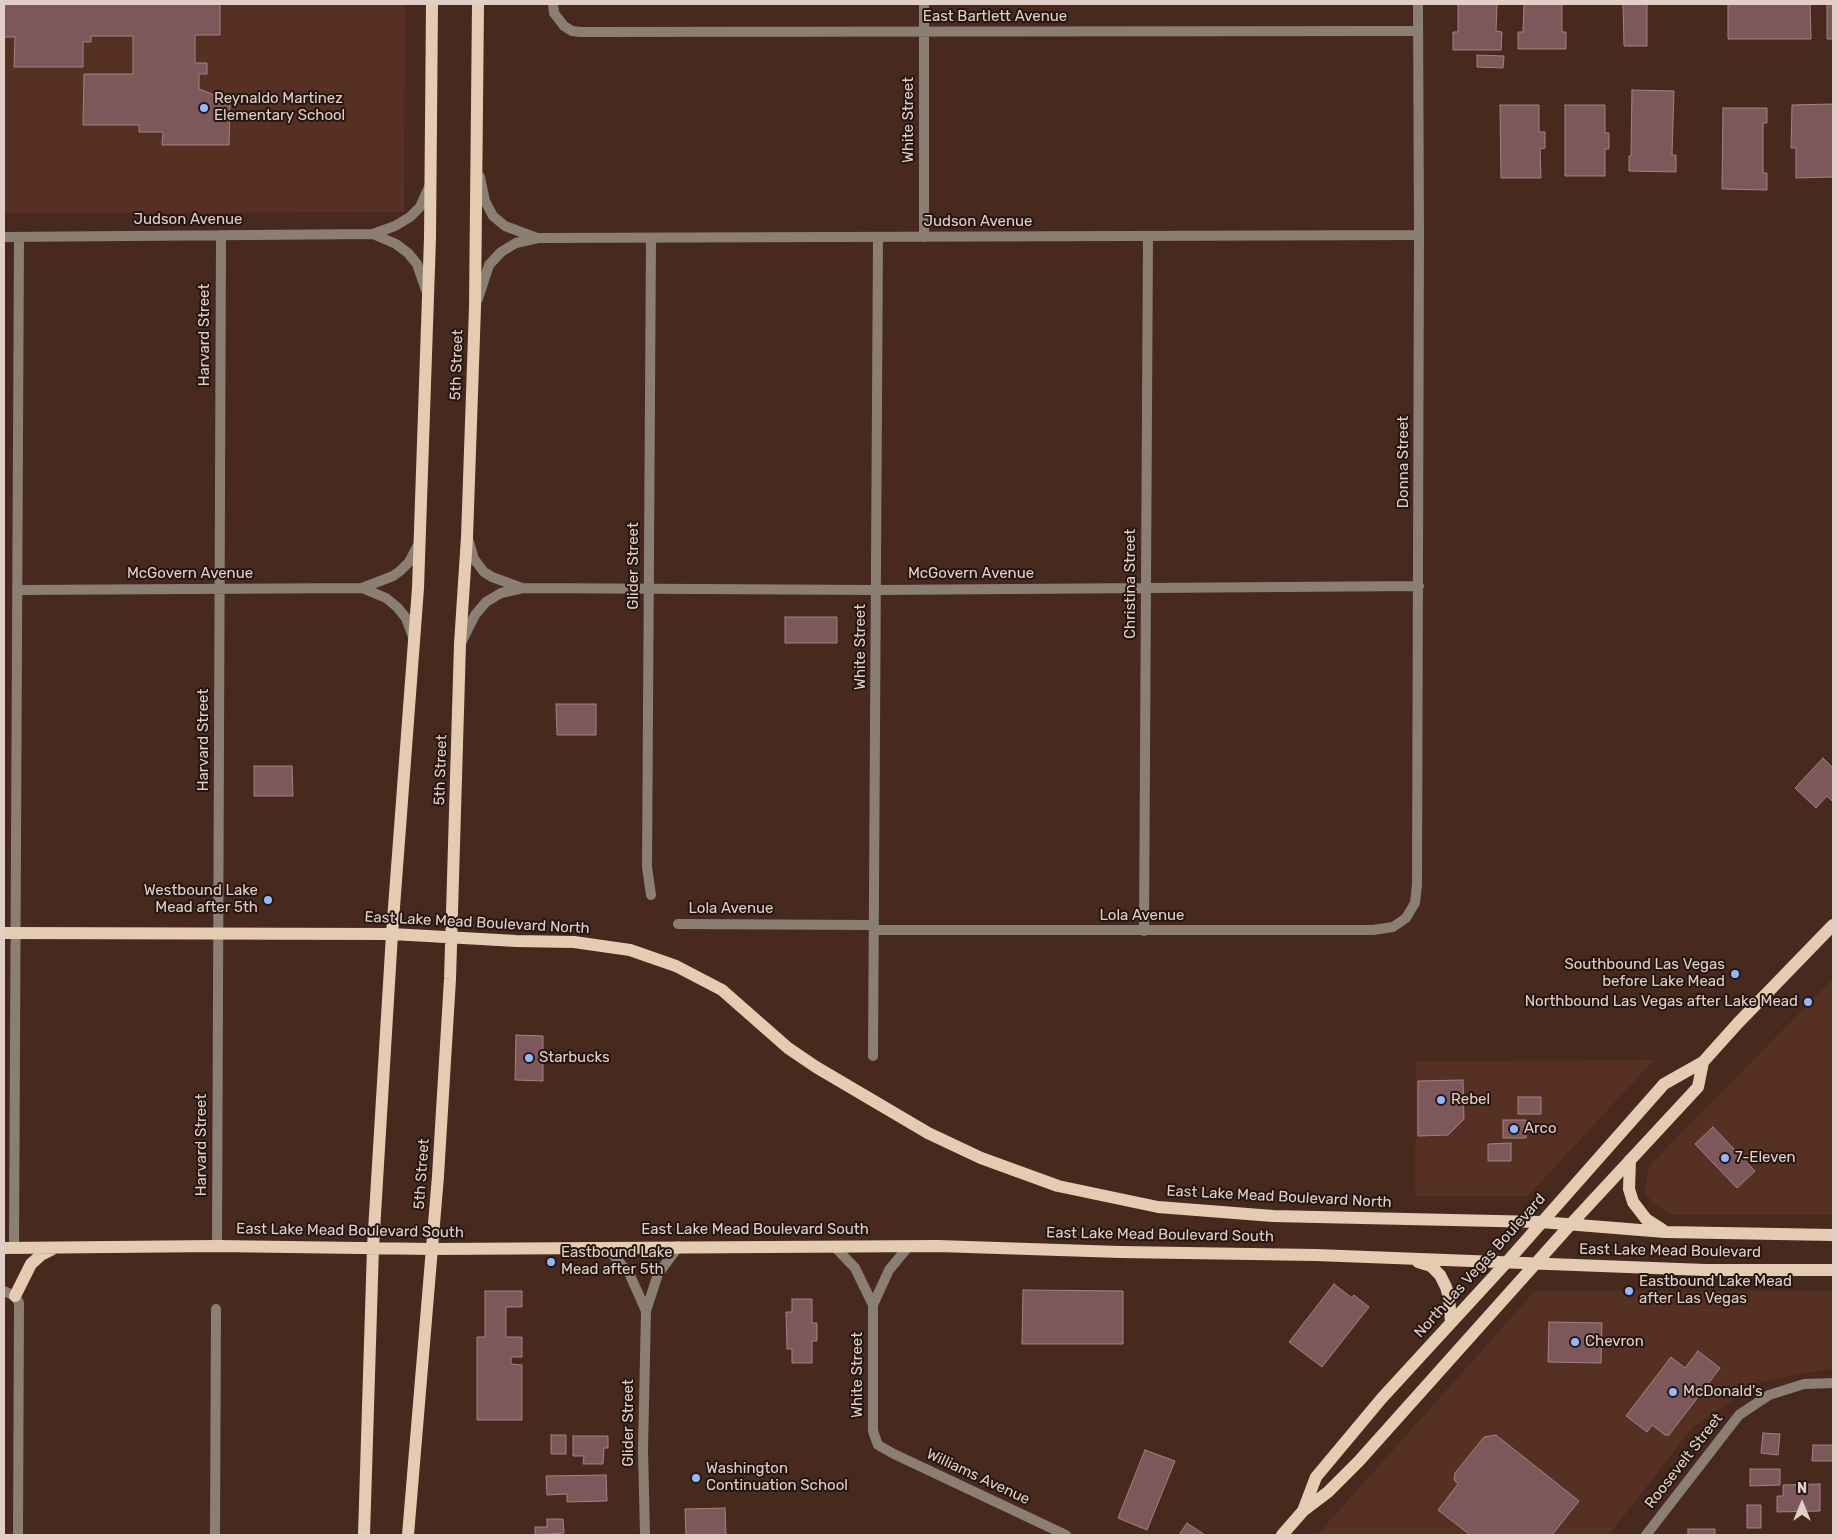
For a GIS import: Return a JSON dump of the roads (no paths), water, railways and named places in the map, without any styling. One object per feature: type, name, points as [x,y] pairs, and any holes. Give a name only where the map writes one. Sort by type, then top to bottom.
[{"type":"main road","name":"5th Street","points":[[364,1535],[373,1247],[392,934],[420,540],[428,295],[432,4]]},
{"type":"main road","name":"5th Street","points":[[408,1535],[438,1176],[452,938],[460,644],[468,538],[475,307],[478,4]]},
{"type":"main road","name":"North Las Vegas Boulevard","points":[[1303,1511],[1316,1477],[1382,1398],[1506,1263],[1664,1084],[1703,1062],[1833,925]]},
{"type":"main road","name":"East Lake Mead Boulevard North","points":[[10,933],[392,934],[574,942],[630,950],[676,966],[722,990],[788,1048],[816,1067],[928,1133],[981,1158],[1058,1186],[1158,1207],[1327,1218],[1541,1222]]},
{"type":"main road","name":"North Las Vegas Boulevard","points":[[1282,1535],[1303,1511],[1328,1492],[1359,1462],[1571,1224],[1698,1086],[1703,1062]]},
{"type":"main road","points":[[1630,1160],[1629,1189],[1633,1202],[1646,1219],[1665,1232]]},
{"type":"main road","name":"East Lake Mead Boulevard","points":[[1541,1222],[1665,1232],[1833,1235]]},
{"type":"main road","points":[[9,1294],[36,1258],[59,1246]]},
{"type":"main road","name":"East Lake Mead Boulevard South","points":[[9,1247],[217,1246],[432,1249],[908,1246],[1316,1255],[1506,1263]]},
{"type":"main road","points":[[1411,1259],[1431,1266],[1440,1275],[1449,1297],[1451,1322]]},
{"type":"main road","name":"East Lake Mead Boulevard","points":[[1506,1263],[1705,1270],[1833,1270]]},
{"type":"street","name":"East Bartlett Avenue","points":[[553,4],[554,13],[558,20],[572,31],[1418,31]]},
{"type":"street","name":"White Street","points":[[924,4],[924,237]]},
{"type":"street","name":"Donna Street","points":[[1406,918],[1415,903],[1417,885],[1419,586],[1418,4]]},
{"type":"street","name":"Judson Avenue","points":[[476,162],[485,201],[493,216],[505,226],[538,238]]},
{"type":"street","name":"Judson Avenue","points":[[4,237],[373,234],[395,226],[410,217],[420,208],[430,185]]},
{"type":"street","name":"Judson Avenue","points":[[373,234],[396,244],[412,258],[421,272],[428,295]]},
{"type":"street","name":"Harvard Street","points":[[217,1246],[221,235]]},
{"type":"street","name":"Christina Street","points":[[1144,931],[1148,236]]},
{"type":"street","name":"Judson Avenue","points":[[475,307],[490,265],[495,258],[516,243],[538,238],[1419,236]]},
{"type":"street","points":[[9,1247],[10,933],[17,590],[19,237]]},
{"type":"street","name":"White Street","points":[[873,1056],[878,237]]},
{"type":"street","name":"Glider Street","points":[[651,238],[647,867],[651,895]]},
{"type":"street","name":"McGovern Avenue","points":[[468,538],[474,559],[484,572],[492,577],[523,588]]},
{"type":"street","name":"McGovern Avenue","points":[[17,590],[362,588],[393,576],[400,571],[409,562],[420,540]]},
{"type":"street","name":"McGovern Avenue","points":[[460,644],[475,615],[486,602],[501,593],[523,588],[876,590],[1419,586]]},
{"type":"street","name":"McGovern Avenue","points":[[362,588],[386,598],[397,607],[406,618],[414,641]]},
{"type":"street","name":"Lola Avenue","points":[[678,924],[1144,931],[1373,930],[1393,927],[1406,918]]},
{"type":"street","name":"Glider Street","points":[[644,1535],[643,1450],[646,1311],[658,1274],[679,1246]]},
{"type":"street","name":"White Street","points":[[835,1246],[855,1268],[873,1305]]},
{"type":"street","name":"White Street","points":[[878,1445],[873,1431],[873,1305],[889,1270],[908,1246]]},
{"type":"street","name":"Glider Street","points":[[606,1247],[629,1273],[646,1311]]},
{"type":"street","points":[[9,1294],[19,1303],[18,1535]]},
{"type":"street","points":[[215,1535],[216,1309]]},
{"type":"street","name":"Roosevelt Street","points":[[1646,1535],[1739,1415],[1769,1395],[1804,1384],[1833,1383]]},
{"type":"street","name":"Williams Avenue","points":[[878,1445],[1066,1535]]},
{"type":"place","name":"Reynaldo Martinez Elementary School","points":[[204,108]]},
{"type":"place","name":"Westbound Lake Mead after 5th","points":[[268,900]]},
{"type":"place","name":"Southbound Las Vegas before Lake Mead","points":[[1735,974]]},
{"type":"place","name":"Northbound Las Vegas after Lake Mead","points":[[1808,1002]]},
{"type":"place","name":"Starbucks","points":[[529,1058]]},
{"type":"place","name":"Rebel","points":[[1441,1100]]},
{"type":"place","name":"Arco","points":[[1514,1129]]},
{"type":"place","name":"7-Eleven","points":[[1725,1158]]},
{"type":"place","name":"Eastbound Lake Mead after 5th","points":[[551,1262]]},
{"type":"place","name":"Eastbound Lake Mead after Las Vegas","points":[[1629,1291]]},
{"type":"place","name":"Chevron","points":[[1575,1342]]},
{"type":"place","name":"McDonald's","points":[[1673,1392]]},
{"type":"place","name":"Washington Continuation School","points":[[696,1478]]}]
